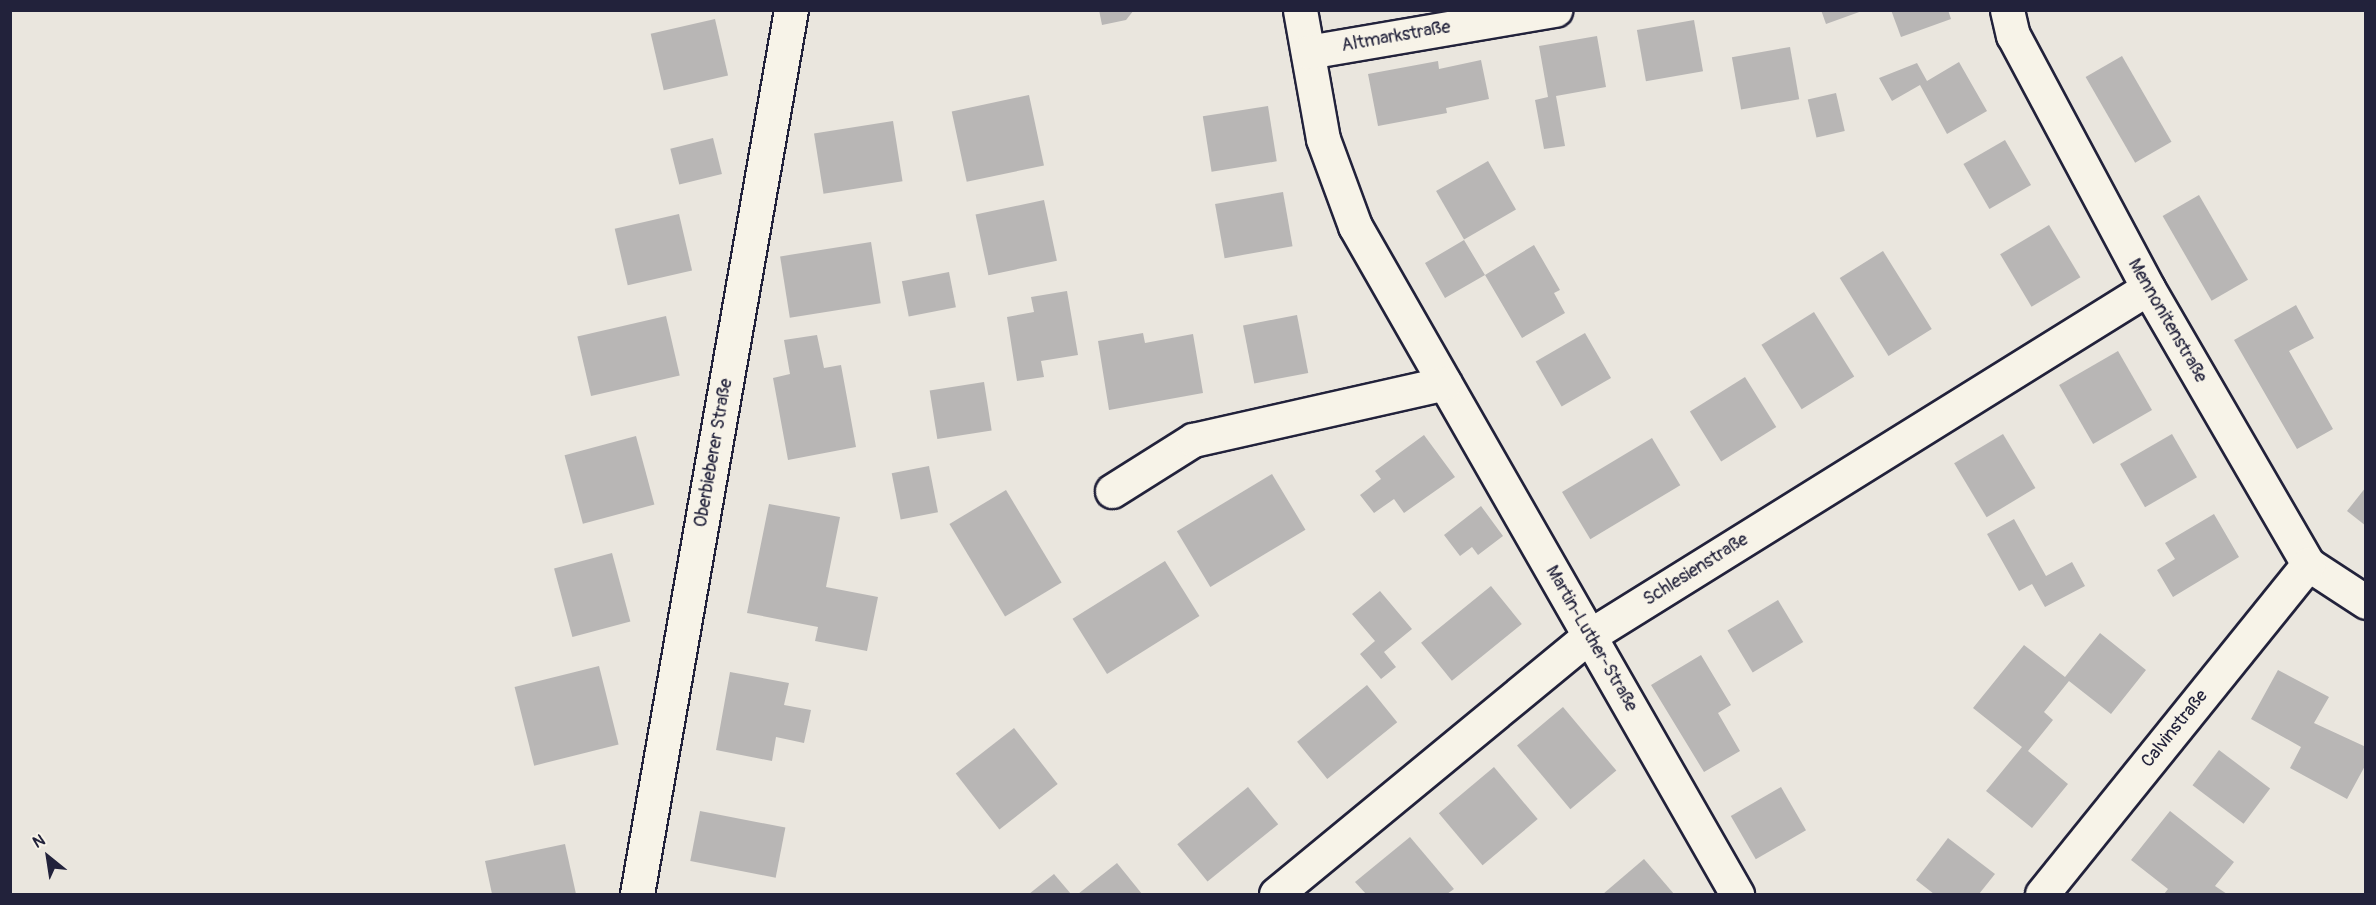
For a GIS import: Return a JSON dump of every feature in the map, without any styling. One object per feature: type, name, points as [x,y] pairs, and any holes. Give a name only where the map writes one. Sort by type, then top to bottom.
[{"type":"street","name":"Oberbieberer Straße","points":[[637,894],[792,10]]},
{"type":"street","name":"Martin-Luther-Straße","points":[[1300,10],[1323,138],[1355,226],[1737,894]]},
{"type":"street","name":"Altmarkstraße","points":[[1308,52],[1555,10]]},
{"type":"street","name":"Mennonitenstraße","points":[[2007,10],[2013,35],[2148,288],[2308,564],[2366,602]]},
{"type":"street","name":"Schlesienstraße","points":[[1276,894],[1589,636],[2148,288]]},
{"type":"street","points":[[1112,491],[1193,441],[1445,383]]},
{"type":"street","name":"Calvinstraße","points":[[2042,894],[2308,564]]},
{"type":"building","points":[[1099,10],[1134,10],[1126,20],[1102,25]]},
{"type":"building","points":[[1821,10],[1862,10],[1862,11],[1826,24]]},
{"type":"building","points":[[1891,10],[1948,10],[1951,19],[1901,37]]},
{"type":"building","points":[[715,19],[728,76],[664,90],[651,34]]},
{"type":"building","points":[[1694,20],[1703,71],[1646,81],[1637,30]]},
{"type":"building","points":[[1597,36],[1606,87],[1556,96],[1565,146],[1544,149],[1535,100],[1548,97],[1539,46]]},
{"type":"building","points":[[1790,47],[1799,99],[1741,109],[1732,57]]},
{"type":"building","points":[[2122,56],[2172,142],[2135,163],[2086,77]]},
{"type":"building","points":[[1481,60],[1489,99],[1446,108],[1447,113],[1378,126],[1368,74],[1438,61],[1439,69]]},
{"type":"building","points":[[1959,62],[1987,111],[1947,134],[1920,85],[1892,101],[1879,78],[1917,63],[1927,81]]},
{"type":"building","points":[[1836,93],[1845,131],[1817,138],[1808,100]]},
{"type":"building","points":[[1029,95],[1044,165],[967,182],[952,111]]},
{"type":"building","points":[[1268,106],[1277,161],[1212,172],[1203,116]]},
{"type":"building","points":[[893,121],[903,181],[824,194],[814,134]]},
{"type":"building","points":[[713,138],[722,174],[679,185],[670,149]]},
{"type":"building","points":[[2005,140],[2031,185],[1989,209],[1963,164]]},
{"type":"building","points":[[1488,161],[1516,209],[1464,239],[1436,191]]},
{"type":"building","points":[[1283,192],[1293,246],[1225,258],[1215,204]]},
{"type":"building","points":[[2199,195],[2248,280],[2212,301],[2163,216]]},
{"type":"building","points":[[1044,200],[1057,261],[988,275],[976,215]]},
{"type":"building","points":[[679,214],[692,271],[628,285],[615,229]]},
{"type":"building","points":[[2049,225],[2080,277],[2032,307],[2000,254]]},
{"type":"building","points":[[1464,240],[1485,275],[1445,298],[1425,263]]},
{"type":"building","points":[[871,242],[881,303],[790,318],[780,256]]},
{"type":"building","points":[[1534,245],[1560,290],[1554,293],[1565,313],[1522,338],[1485,275]]},
{"type":"building","points":[[1883,251],[1932,329],[1889,356],[1840,278]]},
{"type":"building","points":[[949,272],[956,307],[909,316],[902,281]]},
{"type":"building","points":[[1067,291],[1078,355],[1041,361],[1044,377],[1017,381],[1007,317],[1034,312],[1031,297]]},
{"type":"building","points":[[2296,305],[2314,338],[2289,351],[2333,429],[2297,449],[2234,340]]},
{"type":"building","points":[[1814,312],[1854,376],[1802,409],[1761,345]]},
{"type":"building","points":[[1297,315],[1308,373],[1254,383],[1243,325]]},
{"type":"building","points":[[666,316],[680,375],[591,396],[577,336]]},
{"type":"building","points":[[1143,333],[1145,343],[1193,334],[1203,393],[1109,410],[1098,341]]},
{"type":"building","points":[[1585,333],[1611,378],[1562,407],[1536,362]]},
{"type":"building","points":[[817,335],[824,368],[841,365],[856,447],[788,460],[773,378],[790,374],[784,340]]},
{"type":"building","points":[[2118,351],[2152,410],[2093,444],[2059,385]]},
{"type":"building","points":[[1745,377],[1776,427],[1721,461],[1690,411]]},
{"type":"building","points":[[984,382],[992,430],[937,439],[930,391]]},
{"type":"building","points":[[2003,434],[2035,488],[1987,517],[1954,463]]},
{"type":"building","points":[[2172,434],[2197,477],[2145,507],[2120,464]]},
{"type":"building","points":[[1424,435],[1455,477],[1404,513],[1394,499],[1374,513],[1360,495],[1381,479],[1375,471]]},
{"type":"building","points":[[636,436],[654,505],[583,524],[565,455]]},
{"type":"building","points":[[1652,438],[1680,485],[1590,539],[1562,492]]},
{"type":"building","points":[[929,466],[938,512],[901,519],[892,473]]},
{"type":"building","points":[[1272,474],[1305,530],[1210,587],[1177,531]]},
{"type":"building","points":[[2366,487],[2366,526],[2347,511]]},
{"type":"building","points":[[1006,490],[1062,583],[1005,617],[949,524]]},
{"type":"building","points":[[769,504],[840,517],[826,587],[878,597],[867,651],[815,641],[818,627],[747,613]]},
{"type":"building","points":[[1481,506],[1503,536],[1478,555],[1472,547],[1460,556],[1444,535]]},
{"type":"building","points":[[2214,514],[2239,557],[2173,597],[2157,570],[2175,559],[2165,543]]},
{"type":"building","points":[[2014,519],[2046,576],[2072,562],[2085,586],[2045,607],[2032,584],[2019,591],[1987,534]]},
{"type":"building","points":[[612,553],[630,622],[572,637],[554,569]]},
{"type":"building","points":[[1165,561],[1199,616],[1107,674],[1073,619]]},
{"type":"building","points":[[1491,586],[1522,624],[1452,681],[1421,643]]},
{"type":"building","points":[[1380,591],[1412,629],[1384,652],[1396,667],[1381,679],[1360,654],[1375,641],[1352,614]]},
{"type":"building","points":[[1778,600],[1803,642],[1753,672],[1727,630]]},
{"type":"building","points":[[2100,633],[2146,670],[2111,714],[2069,681],[2044,712],[2053,720],[2028,751],[2068,784],[2032,828],[1986,791],[2022,747],[1973,708],[2024,645],[2065,677]]},
{"type":"building","points":[[1701,655],[1731,705],[1718,713],[1740,751],[1704,772],[1651,685]]},
{"type":"building","points":[[599,666],[619,745],[534,766],[515,687]]},
{"type":"building","points":[[2278,670],[2329,697],[2314,723],[2366,747],[2366,764],[2347,799],[2290,768],[2301,747],[2251,719]]},
{"type":"building","points":[[730,672],[789,683],[784,705],[811,710],[804,743],[776,737],[772,761],[716,750]]},
{"type":"building","points":[[1367,685],[1397,722],[1327,779],[1297,742]]},
{"type":"building","points":[[1563,707],[1616,771],[1570,809],[1517,746]]},
{"type":"building","points":[[1014,728],[1058,784],[999,830],[956,774]]},
{"type":"building","points":[[2219,750],[2270,789],[2244,824],[2193,785]]},
{"type":"building","points":[[1494,767],[1538,819],[1483,865],[1439,813]]},
{"type":"building","points":[[1248,787],[1278,824],[1207,882],[1177,844]]},
{"type":"building","points":[[1781,787],[1806,830],[1756,859],[1731,816]]},
{"type":"building","points":[[700,811],[785,828],[776,878],[690,861]]},
{"type":"building","points":[[2170,811],[2234,862],[2215,886],[2227,894],[2164,894],[2168,889],[2131,860]]},
{"type":"building","points":[[1410,837],[1454,889],[1447,894],[1366,894],[1355,882]]},
{"type":"building","points":[[1948,838],[1995,874],[1979,894],[1934,894],[1916,880]]},
{"type":"building","points":[[565,844],[576,894],[492,894],[485,861]]},
{"type":"building","points":[[1644,859],[1674,894],[1603,894]]},
{"type":"building","points":[[1117,863],[1142,894],[1078,894]]},
{"type":"building","points":[[1054,874],[1071,894],[1029,894]]}]
